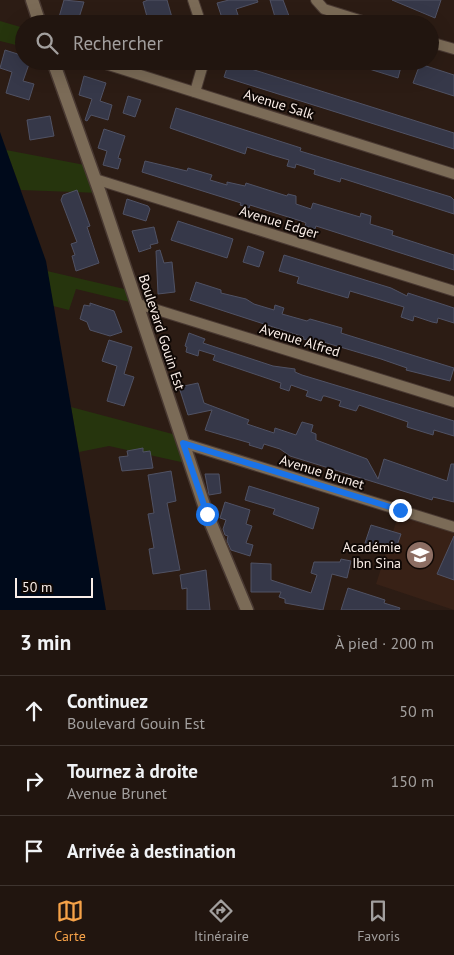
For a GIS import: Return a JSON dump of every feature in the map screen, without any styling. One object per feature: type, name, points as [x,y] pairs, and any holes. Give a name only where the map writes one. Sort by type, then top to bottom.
[{"type":"street","points":[[193,0],[198,15]]},
{"type":"street","points":[[316,0],[324,8],[345,15]]},
{"type":"street","points":[[439,45],[454,49]]},
{"type":"street","name":"Boulevard Gouin Est","points":[[56,70],[138,304],[207,514],[247,610]]},
{"type":"street","name":"Avenue Salk","points":[[125,70],[454,174]]},
{"type":"street","points":[[195,92],[201,70]]},
{"type":"street","name":"Avenue Edger","points":[[95,179],[454,291]]},
{"type":"street","name":"Avenue Alfred","points":[[138,304],[454,402]]},
{"type":"street","name":"Avenue Brunet","points":[[183,443],[454,528]]},
{"type":"shaded area","name":"Académie Ibn Sina","points":[[400,510],[454,527],[454,610],[376,584]]},
{"type":"green space","points":[[0,21],[15,25],[15,45],[0,41]]},
{"type":"green space","points":[[6,150],[90,166],[100,193],[21,190]]},
{"type":"green space","points":[[47,271],[133,291],[138,304],[76,289],[69,310],[53,306]]},
{"type":"green space","points":[[71,407],[180,436],[190,464],[109,446],[79,452]]},
{"type":"water","points":[[0,132],[46,261],[106,610],[0,610]]},
{"type":"building","points":[[64,0],[84,2],[80,15],[60,15]]},
{"type":"building","points":[[148,0],[167,0],[171,15],[147,15],[143,2]]},
{"type":"building","points":[[229,0],[257,0],[258,2],[236,9],[238,15],[221,15],[217,3]]},
{"type":"building","points":[[270,0],[283,0],[289,15],[274,15]]},
{"type":"building","points":[[392,0],[441,0],[436,15],[428,15]]},
{"type":"building","points":[[5,50],[15,53],[15,70],[27,70],[23,81],[34,84],[29,100],[6,93],[12,72],[0,68]]},
{"type":"building","points":[[226,70],[254,70],[454,133],[454,149],[224,77]]},
{"type":"building","points":[[372,70],[400,70],[398,78]]},
{"type":"building","points":[[418,70],[439,70],[454,75],[454,96],[413,83]]},
{"type":"building","points":[[84,76],[106,83],[100,101],[112,105],[108,120],[91,115],[87,121],[85,120],[92,99],[79,95]]},
{"type":"building","points":[[128,96],[141,100],[135,117],[123,113]]},
{"type":"building","points":[[176,108],[301,148],[300,151],[451,197],[454,200],[454,214],[341,178],[340,182],[314,174],[315,170],[296,164],[295,168],[287,166],[289,160],[247,147],[245,154],[170,128]]},
{"type":"building","points":[[50,116],[54,136],[30,140],[27,120]]},
{"type":"building","points":[[104,129],[125,136],[118,158],[121,159],[118,169],[103,165],[107,151],[98,148]]},
{"type":"building","points":[[145,161],[187,171],[188,168],[212,175],[210,180],[227,185],[227,182],[245,186],[246,183],[287,196],[288,194],[296,196],[296,204],[311,209],[313,203],[360,217],[361,213],[371,216],[370,224],[393,231],[392,235],[454,255],[454,270],[316,226],[315,229],[305,226],[306,223],[304,222],[250,205],[249,208],[240,205],[241,203],[142,172]]},
{"type":"building","points":[[77,190],[90,226],[87,227],[99,263],[76,271],[72,256],[75,255],[71,244],[77,242],[61,200],[63,195]]},
{"type":"building","points":[[127,199],[148,206],[150,209],[146,221],[123,214]]},
{"type":"building","points":[[178,221],[233,239],[227,258],[171,240]]},
{"type":"building","points":[[154,227],[158,243],[150,245],[151,248],[139,252],[132,231]]},
{"type":"building","points":[[248,246],[264,252],[259,267],[243,262]]},
{"type":"building","points":[[160,250],[164,263],[172,262],[175,292],[158,294],[156,251]]},
{"type":"building","points":[[284,255],[391,288],[407,296],[408,293],[454,308],[454,323],[438,318],[437,323],[414,316],[413,321],[401,317],[404,307],[350,291],[348,298],[297,283],[299,277],[279,271]]},
{"type":"building","points":[[196,282],[221,290],[221,293],[246,299],[254,304],[274,310],[275,305],[284,308],[282,314],[342,328],[341,333],[454,368],[450,381],[406,370],[407,368],[381,359],[313,339],[312,341],[303,339],[304,337],[190,300]]},
{"type":"building","points":[[90,303],[114,311],[122,332],[110,336],[90,330],[87,322],[80,319],[84,305],[90,306]]},
{"type":"building","points":[[189,333],[205,339],[203,343],[273,366],[295,369],[295,372],[302,375],[454,421],[454,436],[434,430],[433,435],[407,427],[408,422],[359,405],[356,411],[339,406],[341,401],[325,396],[323,396],[321,401],[306,396],[308,391],[291,385],[289,391],[280,388],[281,383],[213,360],[215,355],[199,350],[198,356],[186,352],[187,347],[185,346]]},
{"type":"building","points":[[109,340],[132,347],[124,374],[134,377],[124,406],[107,401],[117,366],[102,361]]},
{"type":"building","points":[[198,383],[204,403],[249,420],[247,424],[274,433],[275,428],[296,435],[302,422],[313,425],[311,432],[316,434],[316,440],[367,459],[378,479],[384,459],[447,481],[451,464],[454,464],[454,502],[433,497],[432,500],[290,456],[280,449],[264,444],[262,449],[249,445],[250,443],[205,430],[212,410],[188,415],[179,387]]},
{"type":"building","points":[[143,448],[143,452],[150,451],[153,468],[122,471],[119,457],[128,456],[127,451]]},
{"type":"building","points":[[171,471],[176,501],[167,503],[180,570],[153,574],[149,549],[154,548],[148,514],[154,513],[148,475]]},
{"type":"building","points":[[205,474],[219,474],[221,493],[209,495]]},
{"type":"building","points":[[249,486],[319,508],[313,529],[273,514],[275,509],[245,500]]},
{"type":"building","points":[[225,502],[250,510],[246,524],[252,526],[246,543],[253,545],[250,556],[231,550],[227,541],[228,536],[225,535],[223,529],[226,520],[220,518]]},
{"type":"building","points":[[371,525],[401,534],[395,551],[365,543]]},
{"type":"building","points":[[454,536],[454,580],[437,574]]},
{"type":"building","points":[[341,559],[351,561],[347,578],[332,574],[323,610],[285,603],[285,599],[279,597],[281,592],[251,592],[251,563],[271,564],[271,580],[311,593],[317,575],[311,573],[314,562],[340,562]]},
{"type":"building","points":[[206,570],[210,610],[187,610],[187,588],[182,589],[180,575]]},
{"type":"building","points":[[348,588],[385,600],[384,603],[400,608],[399,610],[341,610]]},
{"type":"place","name":"Académie Ibn Sina","points":[[420,555]]},
{"type":"route","points":[[207,514],[183,443],[400,510]]}]
